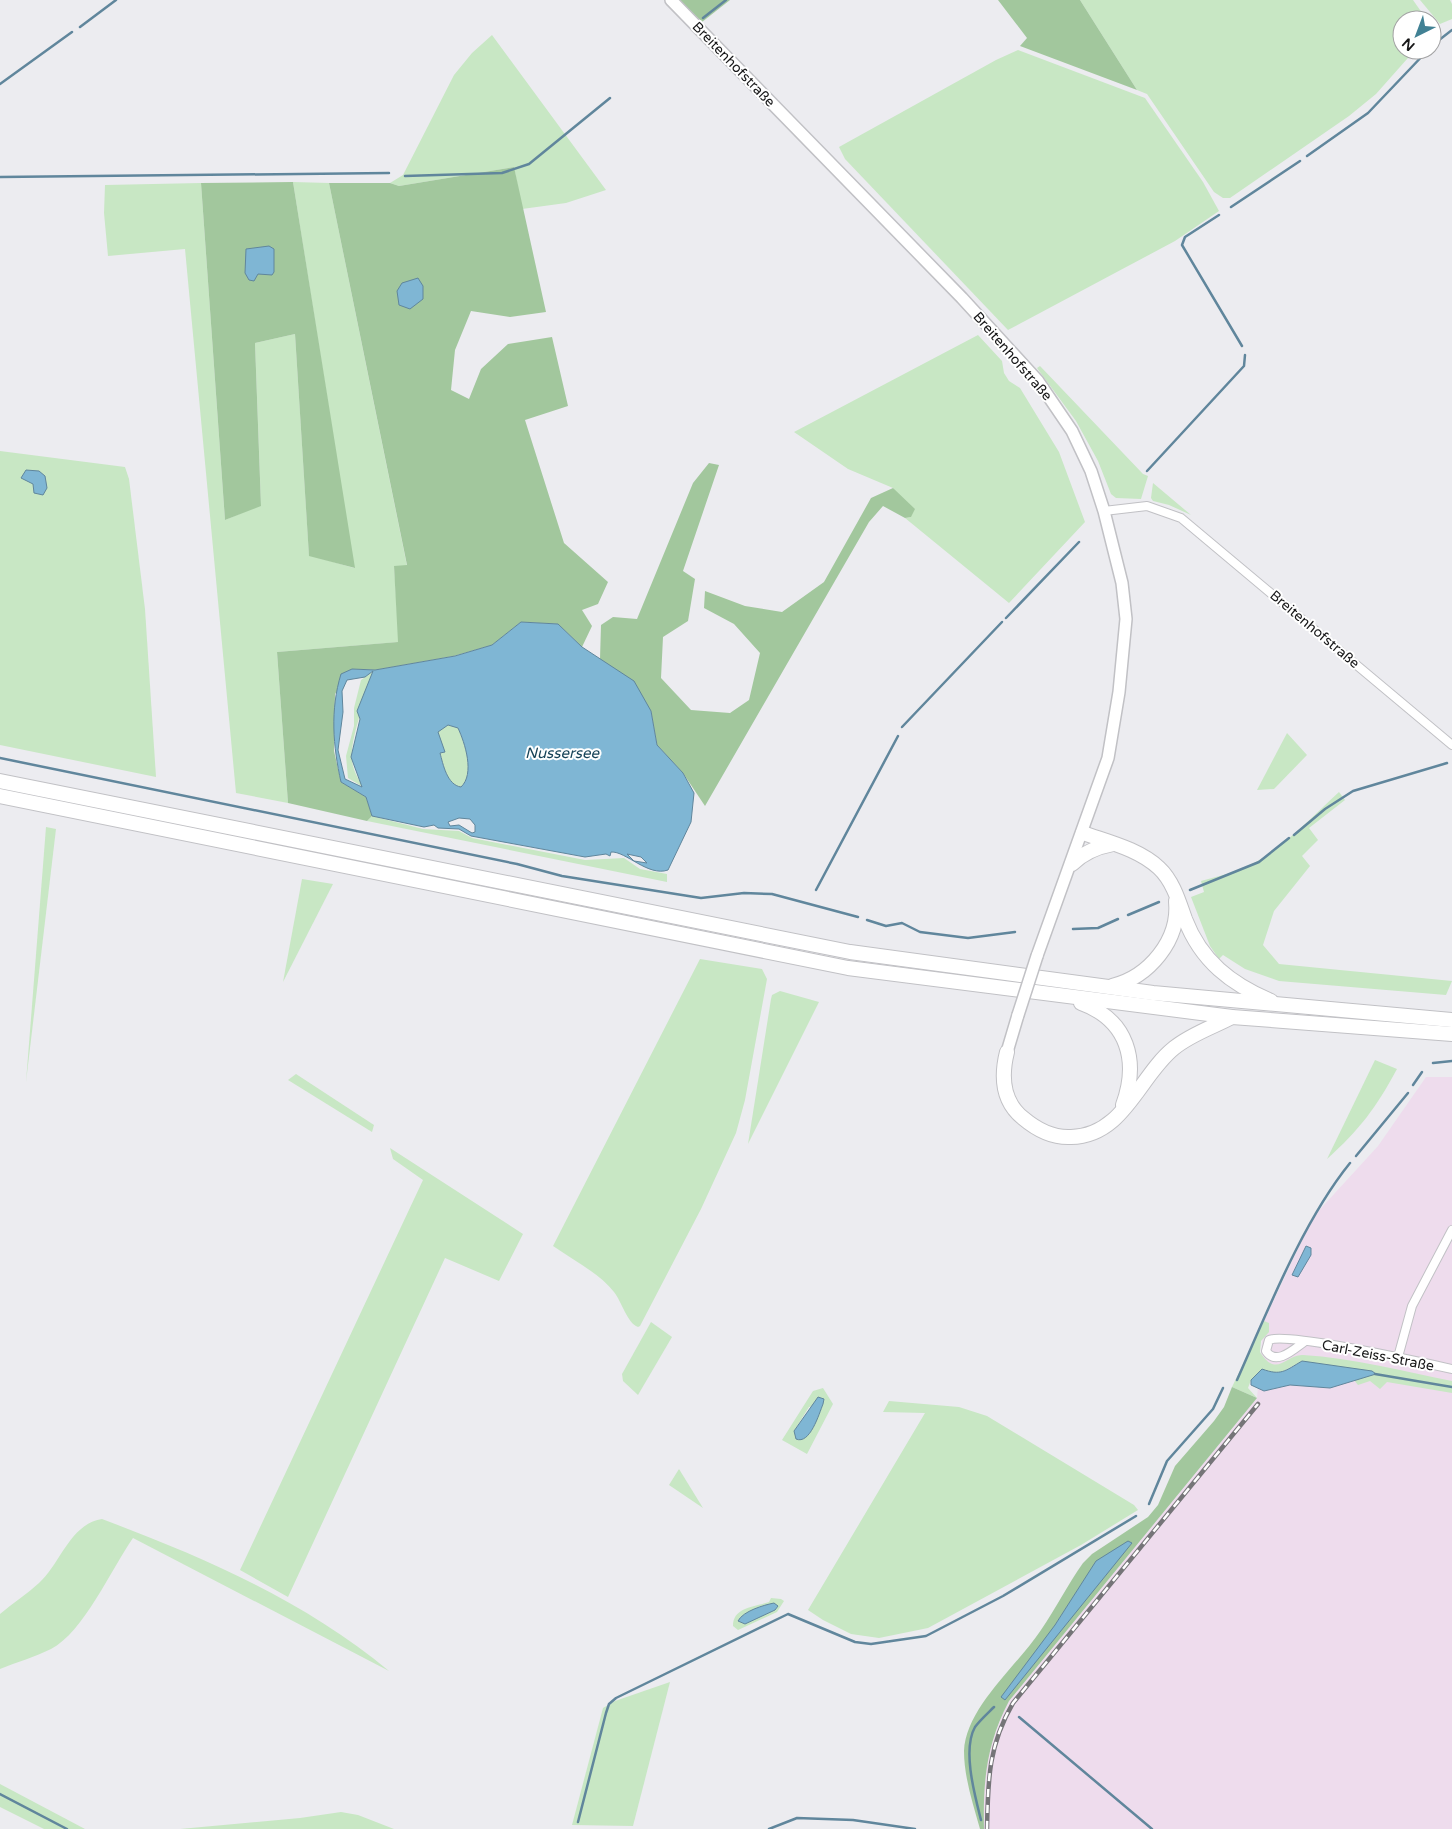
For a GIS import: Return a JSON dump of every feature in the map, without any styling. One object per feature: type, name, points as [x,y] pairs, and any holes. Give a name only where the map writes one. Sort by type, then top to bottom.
[{"type":"highway","points":[[0,781],[850,952],[1108,987],[1284,1006],[1452,1020]]},
{"type":"highway","points":[[0,796],[848,968],[1232,1018],[1452,1034]]},
{"type":"highway","points":[[1083,833],[1148,859],[1161,870],[1175,893],[1191,933],[1204,955],[1226,977],[1249,992],[1284,1006]]},
{"type":"highway","points":[[1072,864],[1080,856],[1091,850],[1113,844]]},
{"type":"highway","points":[[1108,987],[1124,983],[1140,974],[1157,959],[1172,934],[1177,909],[1175,893]]},
{"type":"highway","points":[[1059,996],[1084,1004],[1104,1015],[1128,1045],[1131,1071],[1128,1091],[1121,1113]]},
{"type":"highway","points":[[1007,1052],[1002,1070],[1003,1085],[1009,1101],[1017,1113],[1044,1132],[1063,1137],[1082,1137],[1100,1130],[1121,1113],[1158,1063],[1175,1047],[1232,1018]]},
{"type":"main road","name":"Breitenhofstraße","points":[[671,0],[962,298],[1038,381],[1072,432],[1091,471],[1104,511]]},
{"type":"main road","points":[[1007,1052],[1018,1014],[1108,758],[1119,692],[1126,619],[1118,560],[1104,511]]},
{"type":"street","name":"Breitenhofstraße","points":[[1104,511],[1147,506],[1181,518],[1452,745]]},
{"type":"street","points":[[1398,1357],[1412,1306],[1452,1230]]},
{"type":"street","name":"Carl-Zeiss-Straße","points":[[1304,1342],[1322,1343],[1452,1369]]},
{"type":"shaded area","points":[[1426,1077],[1452,1077],[1452,1829],[984,1829],[983,1786],[987,1757],[1009,1701],[1257,1398],[1264,1321],[1313,1217],[1378,1146]]},
{"type":"green space","points":[[679,0],[730,0],[702,22]]},
{"type":"green space","points":[[998,0],[1080,0],[1137,90],[1020,46],[1027,38]]},
{"type":"green space","points":[[1080,0],[1413,0],[1420,10],[1392,10],[1392,60],[1406,60],[1376,94],[1349,116],[1230,198],[1223,198],[1214,192],[1147,94],[1137,90]]},
{"type":"green space","points":[[1420,0],[1450,0],[1452,4],[1452,19],[1442,23],[1442,10],[1428,10]]},
{"type":"green space","points":[[492,35],[606,190],[566,203],[522,209],[514,167],[399,186],[390,183],[403,175],[454,75],[472,53]]},
{"type":"green space","points":[[1018,50],[1145,98],[1203,182],[1219,211],[1175,241],[1008,330],[845,159],[839,147],[996,60]]},
{"type":"green space","points":[[514,167],[546,312],[510,317],[471,311],[455,350],[451,390],[469,399],[481,369],[508,344],[552,337],[568,406],[525,420],[564,543],[608,582],[598,604],[582,610],[592,626],[582,647],[558,624],[521,622],[492,645],[454,656],[375,670],[352,669],[335,694],[334,751],[341,782],[366,797],[372,816],[367,821],[288,803],[277,652],[398,642],[394,566],[407,565],[329,183],[390,183],[399,186]]},
{"type":"green space","points":[[293,182],[329,183],[407,566],[394,566],[399,642],[277,652],[288,803],[236,793],[185,249],[108,256],[104,213],[105,185],[201,183],[225,520],[261,505],[255,343],[295,334],[309,555],[354,568]]},
{"type":"green space","points":[[293,182],[355,568],[309,556],[295,334],[255,343],[261,506],[225,520],[201,183]]},
{"type":"green space","points":[[978,335],[1002,361],[1004,373],[1009,381],[1020,388],[1059,452],[1085,522],[1009,603],[905,518],[911,517],[893,488],[848,469],[794,432]]},
{"type":"green space","points":[[1040,366],[1143,474],[1148,476],[1141,499],[1116,498],[1111,494],[1098,461],[1076,421],[1037,368]]},
{"type":"green space","points":[[0,451],[125,467],[129,479],[145,609],[156,777],[0,745]]},
{"type":"green space","points":[[709,463],[719,465],[683,571],[695,579],[688,621],[663,637],[661,678],[691,710],[730,713],[749,700],[760,653],[734,624],[704,608],[705,591],[745,606],[782,612],[824,582],[871,498],[893,488],[915,509],[911,517],[905,518],[883,506],[869,522],[705,806],[683,773],[657,745],[651,711],[600,659],[601,625],[613,617],[637,619],[693,483]]},
{"type":"green space","points":[[1153,483],[1191,515],[1169,505],[1153,501],[1151,498]]},
{"type":"green space","points":[[375,670],[360,714],[352,749],[353,766],[363,787],[348,778],[346,756],[354,726],[354,708],[361,680]]},
{"type":"green space","points":[[448,725],[458,728],[466,750],[468,767],[465,781],[461,787],[449,778],[440,752],[444,752],[437,732]]},
{"type":"green space","points":[[1287,733],[1307,755],[1274,789],[1257,790]]},
{"type":"green space","points":[[1339,792],[1345,800],[1309,828],[1318,840],[1302,856],[1310,866],[1274,911],[1263,945],[1279,964],[1452,981],[1446,995],[1279,981],[1245,969],[1223,955],[1219,959],[1210,946],[1191,897],[1204,892],[1201,881],[1242,869],[1268,854],[1293,835]]},
{"type":"green space","points":[[372,816],[423,829],[459,831],[472,838],[585,860],[624,858],[640,869],[667,874],[667,882],[367,821]]},
{"type":"green space","points":[[46,827],[56,829],[26,1082]]},
{"type":"green space","points":[[302,879],[333,884],[283,982]]},
{"type":"green space","points":[[700,959],[762,969],[767,979],[745,1100],[736,1133],[701,1209],[638,1327],[631,1321],[617,1296],[608,1285],[553,1246]]},
{"type":"green space","points":[[780,991],[819,1002],[748,1144],[771,999],[772,995]]},
{"type":"green space","points":[[1375,1060],[1397,1069],[1382,1095],[1366,1117],[1349,1138],[1327,1159]]},
{"type":"green space","points":[[296,1074],[374,1125],[372,1132],[288,1080]]},
{"type":"green space","points":[[390,1148],[523,1234],[499,1281],[445,1258],[288,1597],[240,1570],[423,1180],[393,1159]]},
{"type":"green space","points":[[1264,1321],[1269,1323],[1269,1332],[1261,1341],[1260,1352],[1272,1364],[1277,1365],[1303,1355],[1359,1362],[1452,1381],[1452,1393],[1387,1382],[1380,1389],[1370,1381],[1358,1385],[1354,1380],[1369,1376],[1330,1365],[1323,1366],[1302,1361],[1282,1372],[1270,1373],[1251,1380],[1248,1388],[1257,1398],[1232,1387]]},
{"type":"green space","points":[[651,1322],[672,1337],[638,1395],[623,1381],[622,1374]]},
{"type":"green space","points":[[1232,1387],[1257,1398],[1009,1701],[995,1733],[987,1764],[984,1795],[984,1829],[980,1829],[969,1790],[964,1761],[967,1735],[974,1718],[995,1687],[1041,1630],[1083,1563],[1092,1554],[1148,1517],[1158,1505],[1175,1466],[1224,1407]],"holes":[[[1132,1543],[1055,1625],[1096,1562]]]},
{"type":"green space","points":[[823,1388],[833,1404],[807,1454],[782,1440],[813,1391]],"holes":[[[823,1404],[809,1435],[794,1431],[809,1407]]]},
{"type":"green space","points":[[889,1401],[959,1407],[987,1416],[1134,1505],[1138,1510],[1081,1545],[928,1628],[879,1638],[851,1634],[808,1610],[925,1413],[883,1412]]},
{"type":"green space","points":[[679,1469],[703,1508],[669,1485]]},
{"type":"green space","points":[[102,1519],[215,1565],[288,1602],[357,1646],[389,1671],[133,1538],[96,1599],[63,1641],[45,1652],[0,1669],[0,1614],[47,1575],[67,1545],[82,1528],[91,1522]]},
{"type":"green space","points":[[771,1598],[784,1601],[777,1612],[738,1630],[733,1626],[734,1620],[741,1611],[769,1602]],"holes":[[[764,1605],[777,1608],[745,1624],[738,1621],[741,1617]]]},
{"type":"green space","points":[[670,1682],[633,1826],[572,1825],[603,1708],[615,1701]]},
{"type":"green space","points":[[0,1784],[85,1829],[44,1829],[0,1807]]},
{"type":"green space","points":[[341,1812],[358,1815],[394,1829],[180,1829],[300,1818]]},
{"type":"water","points":[[269,246],[274,249],[274,272],[272,275],[258,274],[254,281],[249,280],[245,273],[246,249]]},
{"type":"water","points":[[418,278],[423,286],[423,299],[410,309],[399,305],[397,291],[402,283]]},
{"type":"water","points":[[26,470],[39,471],[45,476],[47,488],[43,495],[34,493],[33,484],[21,478]]},
{"type":"water","name":"Nussersee","points":[[521,622],[558,624],[582,647],[634,681],[651,711],[657,745],[683,773],[694,793],[691,822],[668,870],[653,870],[617,853],[611,852],[610,856],[606,854],[585,857],[471,836],[459,829],[438,828],[434,825],[424,827],[372,816],[366,797],[341,782],[336,755],[334,714],[341,674],[352,669],[375,670],[455,656],[492,645]],"holes":[[[373,671],[357,711],[360,719],[351,757],[362,787],[345,779],[338,750],[343,712],[342,691],[347,680],[365,677]],[[448,725],[458,728],[461,734],[466,750],[468,767],[465,781],[461,787],[452,782],[446,773],[440,753],[445,752],[438,732]],[[459,818],[470,819],[475,825],[475,832],[472,833],[459,825],[450,826],[448,822]],[[627,854],[641,857],[647,863],[634,861]]]},
{"type":"water","points":[[1306,1246],[1311,1248],[1311,1255],[1298,1277],[1292,1275]]},
{"type":"water","points":[[1302,1361],[1372,1371],[1376,1374],[1330,1388],[1290,1385],[1264,1391],[1251,1385],[1251,1380],[1262,1369],[1279,1372]]},
{"type":"water","points":[[818,1397],[824,1399],[813,1428],[806,1437],[801,1440],[796,1439],[794,1431]]},
{"type":"water","points":[[1128,1541],[1132,1543],[1005,1700],[1001,1697],[1055,1625],[1096,1561]]},
{"type":"water","points":[[774,1603],[778,1606],[775,1610],[745,1624],[738,1621],[749,1611]]},
{"type":"waterway","points":[[80,27],[116,0]]},
{"type":"waterway","points":[[703,18],[726,0]]},
{"type":"waterway","points":[[1442,38],[1452,30]]},
{"type":"waterway","points":[[0,84],[72,32]]},
{"type":"waterway","points":[[1307,156],[1368,113],[1418,60]]},
{"type":"waterway","points":[[405,176],[502,173],[529,164],[610,98]]},
{"type":"waterway","points":[[1231,207],[1300,161]]},
{"type":"waterway","points":[[0,177],[389,173]]},
{"type":"waterway","points":[[1219,215],[1185,237],[1182,245],[1242,346]]},
{"type":"waterway","points":[[1147,471],[1244,366],[1245,355]]},
{"type":"waterway","points":[[1006,618],[1079,542]]},
{"type":"waterway","points":[[902,727],[1002,622]]},
{"type":"waterway","points":[[816,890],[898,736]]},
{"type":"waterway","points":[[0,758],[517,864],[562,876],[701,898],[744,893],[772,894],[858,917]]},
{"type":"waterway","points":[[1294,835],[1325,809],[1353,791],[1447,763]]},
{"type":"waterway","points":[[1190,890],[1259,862],[1289,838]]},
{"type":"waterway","points":[[1128,915],[1159,902]]},
{"type":"waterway","points":[[1073,929],[1098,928],[1118,919]]},
{"type":"waterway","points":[[867,920],[886,926],[902,923],[920,932],[968,938],[1015,932]]},
{"type":"waterway","points":[[1433,1063],[1452,1061]]},
{"type":"waterway","points":[[1413,1085],[1422,1072]]},
{"type":"waterway","points":[[1356,1156],[1408,1093]]},
{"type":"waterway","points":[[1237,1380],[1274,1296],[1302,1239],[1333,1186],[1350,1163]]},
{"type":"waterway","points":[[1375,1374],[1452,1387]]},
{"type":"waterway","points":[[1149,1504],[1167,1461],[1213,1409],[1223,1388]]},
{"type":"waterway","points":[[578,1822],[606,1713],[609,1704],[616,1698],[788,1614],[855,1642],[871,1644],[926,1636],[1003,1596],[1136,1516]]},
{"type":"waterway","points":[[981,1820],[971,1773],[971,1737],[975,1727],[994,1707]]},
{"type":"waterway","points":[[1019,1717],[1152,1829]]},
{"type":"waterway","points":[[0,1794],[67,1829]]},
{"type":"waterway","points":[[769,1829],[797,1818],[853,1820],[915,1829]]},
{"type":"railway","points":[[987,1829],[989,1779],[994,1749],[1013,1703],[1258,1404]]}]
